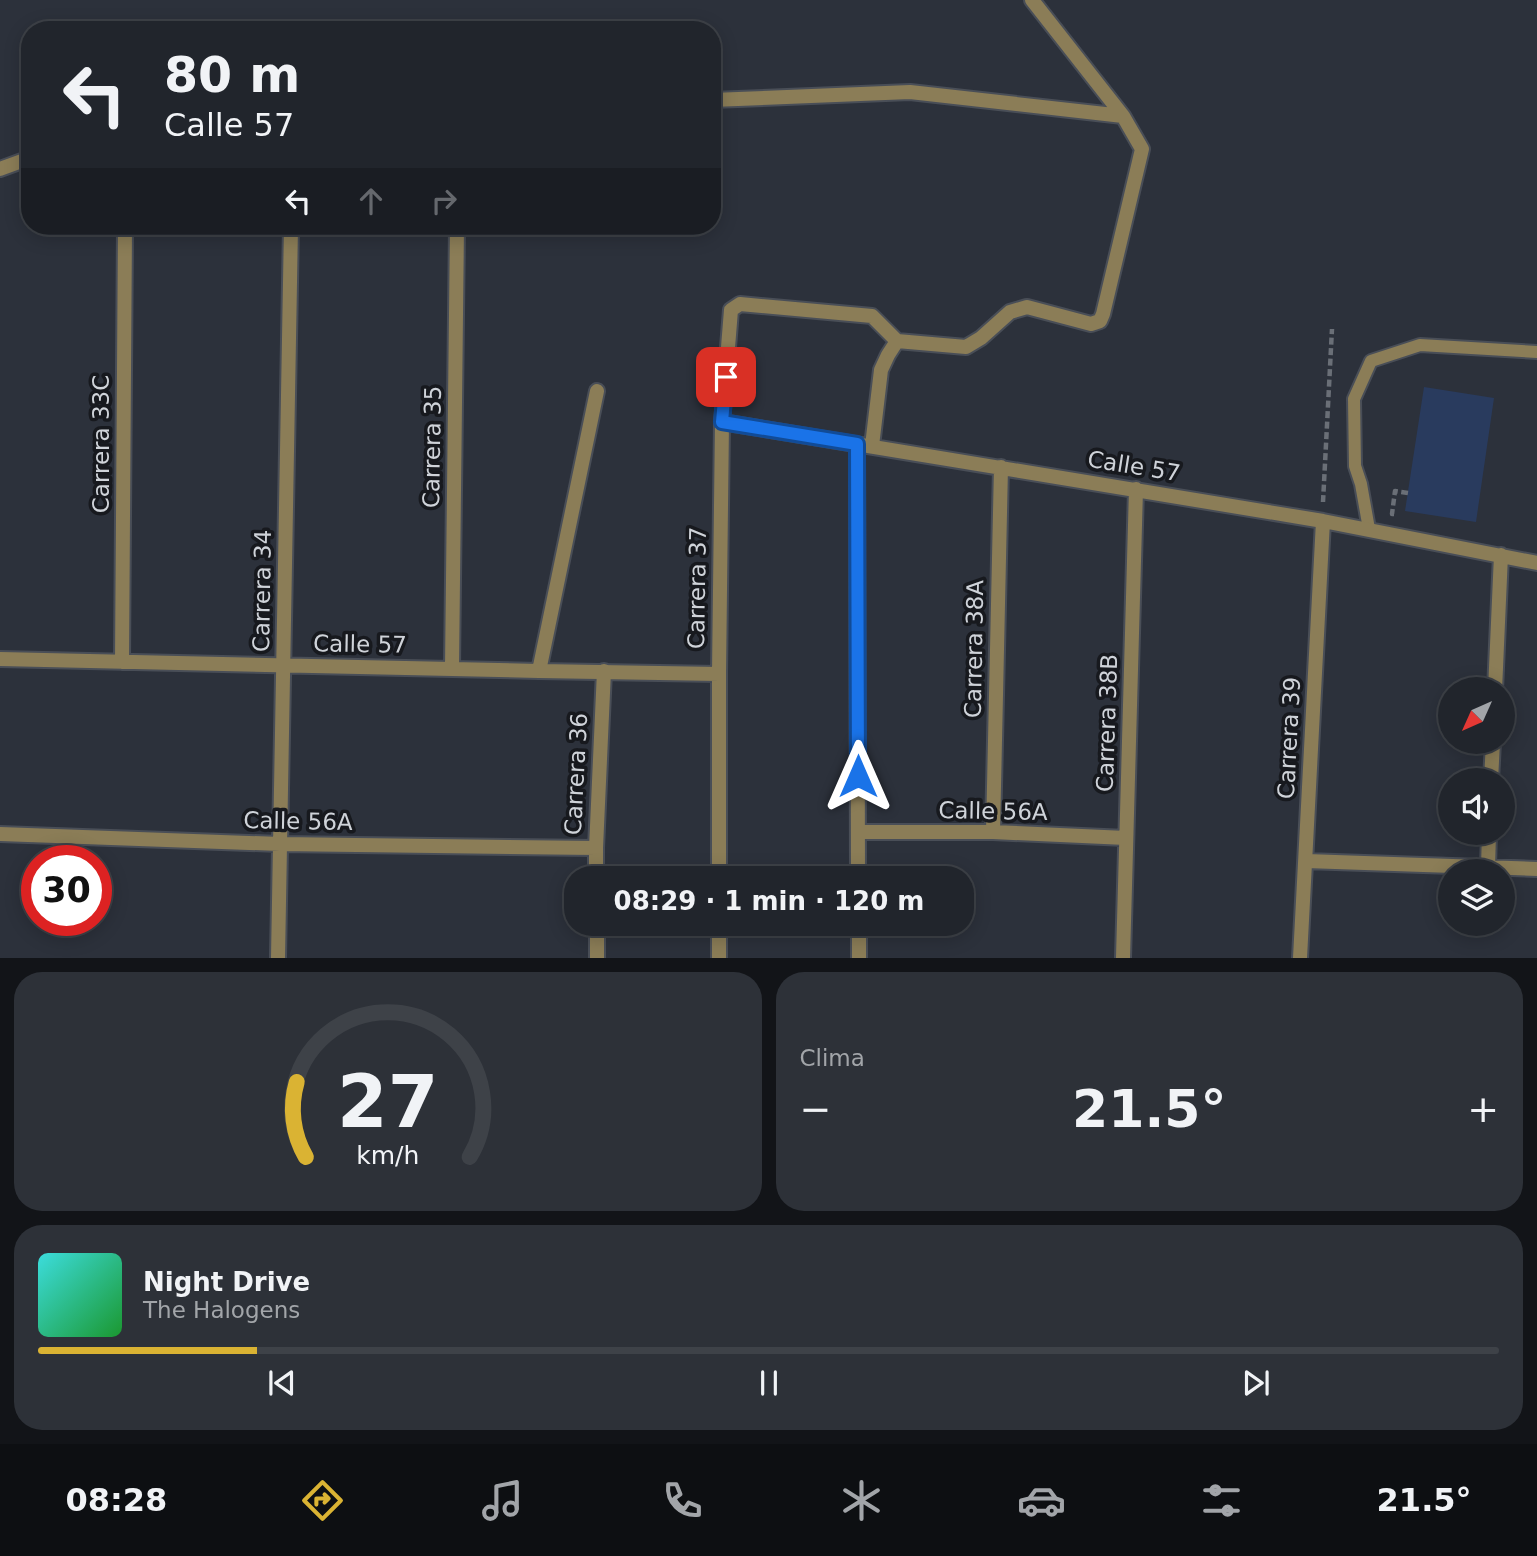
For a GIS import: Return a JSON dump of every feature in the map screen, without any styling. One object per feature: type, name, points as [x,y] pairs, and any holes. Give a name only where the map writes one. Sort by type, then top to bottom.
[{"type":"street","points":[[858,866],[864,445],[881,370],[897,341],[966,347],[981,338],[1010,312],[1027,307],[1091,324],[1100,321],[1142,149],[1123,116],[1032,0]]},
{"type":"street","points":[[721,100],[910,92],[1123,116]]},
{"type":"street","points":[[0,169],[21,161]]},
{"type":"street","name":"Carrera 33C","points":[[122,662],[125,235]]},
{"type":"street","name":"Carrera 34","points":[[278,957],[291,235]]},
{"type":"street","name":"Carrera 35","points":[[452,668],[457,235]]},
{"type":"street","name":"Carrera 37","points":[[719,866],[722,422],[731,310],[740,304],[872,316],[897,341]]},
{"type":"street","points":[[539,671],[597,391]]},
{"type":"street","name":"Calle 57","points":[[722,422],[1322,520],[1537,563]]},
{"type":"street","name":"Carrera 38A","points":[[993,832],[1001,467]]},
{"type":"street","name":"Carrera 38B","points":[[1123,957],[1136,489]]},
{"type":"street","name":"Carrera 39","points":[[1300,957],[1322,520]]},
{"type":"street","points":[[1496,677],[1501,555]]},
{"type":"street","name":"Calle 57","points":[[0,659],[719,674]]},
{"type":"street","name":"Carrera 36","points":[[596,866],[604,671]]},
{"type":"street","name":"Calle 56A","points":[[858,832],[993,832],[1126,838]]},
{"type":"street","name":"Calle 56A","points":[[0,834],[280,844],[596,848]]},
{"type":"street","points":[[1306,861],[1438,865]]},
{"type":"street","points":[[1515,868],[1537,869]]},
{"type":"street","points":[[597,936],[597,957]]},
{"type":"street","points":[[719,936],[719,957]]},
{"type":"street","points":[[859,936],[859,957]]},
{"type":"lane","points":[[1369,530],[1361,484],[1354,466],[1354,399],[1371,361],[1420,345],[1537,352]]},
{"type":"path","points":[[1322,520],[1332,328]]},
{"type":"shaded area","points":[[1424,387],[1494,398],[1476,522],[1405,511]]},
{"type":"route","points":[[726,377],[722,422],[857,444],[858,776]]}]
